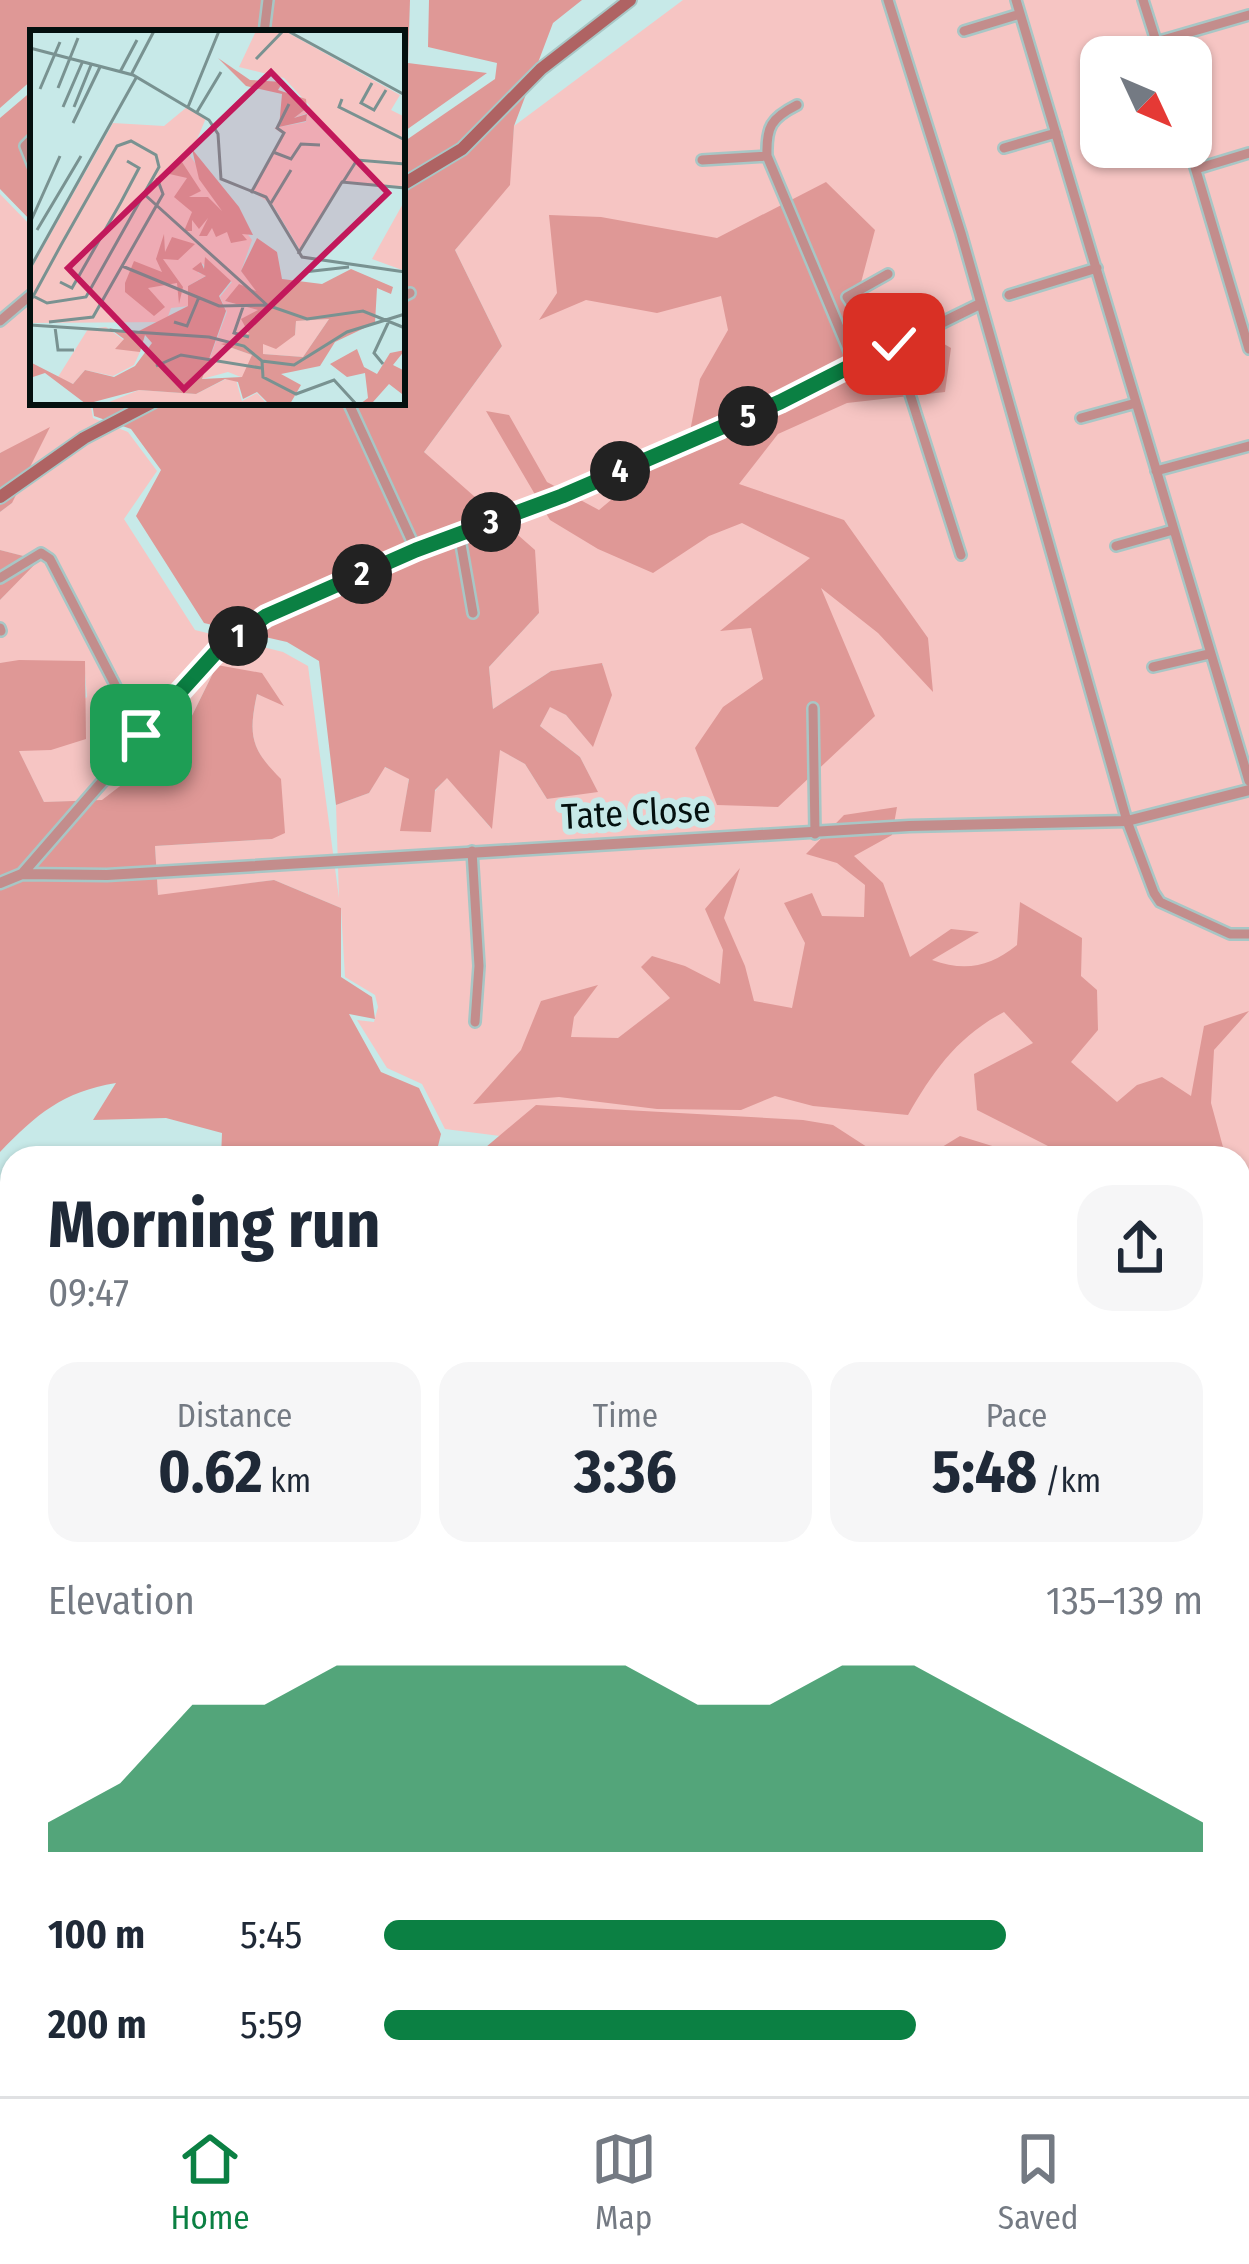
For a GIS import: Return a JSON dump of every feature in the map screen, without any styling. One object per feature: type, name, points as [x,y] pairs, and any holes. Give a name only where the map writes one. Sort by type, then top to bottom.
[{"type":"main road","points":[[405,183],[462,149],[541,69],[630,0]]},
{"type":"main road","points":[[0,497],[84,438],[147,405]]},
{"type":"street","points":[[264,30],[268,0]]},
{"type":"street","points":[[889,0],[1127,821],[1160,902],[1230,934],[1249,934]]},
{"type":"street","points":[[1016,0],[1249,781]]},
{"type":"street","points":[[1142,0],[1154,36]]},
{"type":"street","points":[[964,31],[1020,14]]},
{"type":"street","points":[[1177,36],[1249,15]]},
{"type":"street","points":[[797,105],[774,117],[766,134],[767,156],[854,363]]},
{"type":"street","points":[[1004,148],[1056,133]]},
{"type":"street","points":[[1249,153],[1196,169],[1249,349]]},
{"type":"street","points":[[702,160],[767,156]]},
{"type":"street","points":[[1009,295],[1097,268]]},
{"type":"street","points":[[888,274],[847,297],[888,347],[961,555]]},
{"type":"street","points":[[0,321],[30,296]]},
{"type":"street","points":[[1235,302],[1249,298]]},
{"type":"street","points":[[0,883],[22,874],[218,650],[266,616],[780,402],[980,304]]},
{"type":"street","points":[[1081,418],[1136,403]]},
{"type":"street","points":[[349,405],[416,550]]},
{"type":"street","points":[[1156,471],[1249,446]]},
{"type":"street","points":[[1116,546],[1173,530]]},
{"type":"street","points":[[459,533],[473,613]]},
{"type":"street","points":[[0,578],[46,554],[141,735]]},
{"type":"street","points":[[1153,668],[1208,654]]},
{"type":"street","points":[[813,708],[815,834]]},
{"type":"street","name":"Tate Close","points":[[22,874],[107,875],[909,826],[1127,821],[1249,790]]},
{"type":"street","points":[[472,851],[478,952],[476,1022]]},
{"type":"shaded area","points":[[0,0],[410,0],[408,63],[487,73],[405,131],[405,30],[30,30],[30,82],[0,108]]},
{"type":"shaded area","points":[[429,0],[582,0],[553,23],[514,126],[510,185],[455,250],[502,346],[424,452],[535,550],[539,613],[489,667],[493,709],[551,671],[602,663],[612,695],[593,747],[566,715],[550,707],[540,726],[580,757],[598,792],[547,799],[525,764],[500,750],[492,829],[447,778],[435,790],[431,832],[400,831],[409,779],[385,767],[369,793],[336,805],[319,661],[287,642],[204,623],[136,516],[161,470],[131,429],[94,416],[92,405],[405,405],[405,141],[495,79],[497,63],[428,47]]},
{"type":"shaded area","points":[[683,0],[1249,0],[1249,1146],[578,1146],[445,1129],[422,1084],[387,1068],[357,1020],[374,1022],[378,1007],[375,995],[345,977],[341,908],[274,880],[158,896],[155,846],[272,839],[281,780],[258,750],[253,721],[257,694],[283,704],[217,665],[180,740],[102,801],[44,802],[18,750],[87,697],[84,661],[0,663],[0,600],[38,560],[0,550],[0,512],[12,503],[8,450],[0,453],[0,194],[30,225],[30,405],[91,405],[93,418],[128,432],[157,471],[124,519],[195,630],[283,652],[308,666],[339,898],[336,805],[369,793],[384,767],[409,778],[401,831],[447,777],[490,827],[499,749],[525,764],[547,799],[597,791],[580,757],[540,726],[550,706],[566,715],[592,745],[603,664],[551,671],[493,709],[489,667],[539,613],[511,525],[473,499],[424,452],[502,346],[455,250],[509,185],[514,126]]},
{"type":"shaded area","points":[[30,93],[30,220],[0,189],[0,118]]},
{"type":"shaded area","points":[[826,182],[875,230],[858,294],[951,348],[945,392],[847,403],[778,434],[739,484],[844,520],[928,638],[933,692],[878,633],[821,588],[875,716],[778,807],[717,805],[695,748],[723,707],[763,679],[751,628],[720,631],[810,558],[742,523],[709,536],[653,573],[598,549],[550,520],[486,411],[509,415],[547,482],[599,510],[636,479],[673,458],[688,442],[700,379],[728,330],[721,296],[657,313],[586,300],[539,320],[557,293],[549,215],[601,217],[717,238]]},
{"type":"shaded area","points":[[50,427],[12,503],[0,512],[0,453]]},
{"type":"shaded area","points":[[0,550],[39,560],[0,600]]},
{"type":"shaded area","points":[[85,661],[86,739],[51,750],[19,751],[44,802],[102,800],[180,740],[217,665],[262,673],[284,706],[257,694],[254,741],[281,779],[285,833],[272,839],[155,846],[158,895],[274,880],[341,908],[341,977],[372,997],[375,1019],[349,1014],[381,1072],[419,1088],[441,1134],[438,1146],[221,1146],[222,1133],[166,1118],[93,1120],[116,1083],[80,1092],[52,1107],[6,1146],[0,1146],[0,663]]},
{"type":"shaded area","points":[[897,807],[892,835],[854,856],[883,883],[910,957],[951,929],[979,932],[932,960],[966,966],[997,958],[1017,945],[1020,902],[1082,938],[1081,976],[1097,990],[1098,1030],[1071,1062],[1117,1102],[1137,1085],[1162,1077],[1191,1096],[1204,1026],[1249,1011],[1214,1050],[1211,1103],[1223,1146],[1048,1146],[977,1110],[974,1074],[1033,1043],[1004,1012],[948,1056],[908,1115],[813,1106],[775,1096],[741,1110],[657,1109],[559,1097],[473,1104],[521,1050],[541,1001],[598,985],[574,1017],[571,1037],[618,1038],[670,998],[641,967],[652,956],[720,984],[723,950],[705,909],[740,868],[724,918],[754,1001],[792,1008],[805,943],[784,903],[812,893],[822,916],[864,917],[865,885],[837,863],[806,854],[844,815]]},
{"type":"shaded area","points":[[536,1105],[803,1120],[833,1125],[865,1146],[487,1146]]},
{"type":"shaded area","points":[[960,1136],[992,1146],[944,1146]]},
{"type":"route","points":[[141,735],[218,650],[266,616],[780,402],[894,344]]}]
